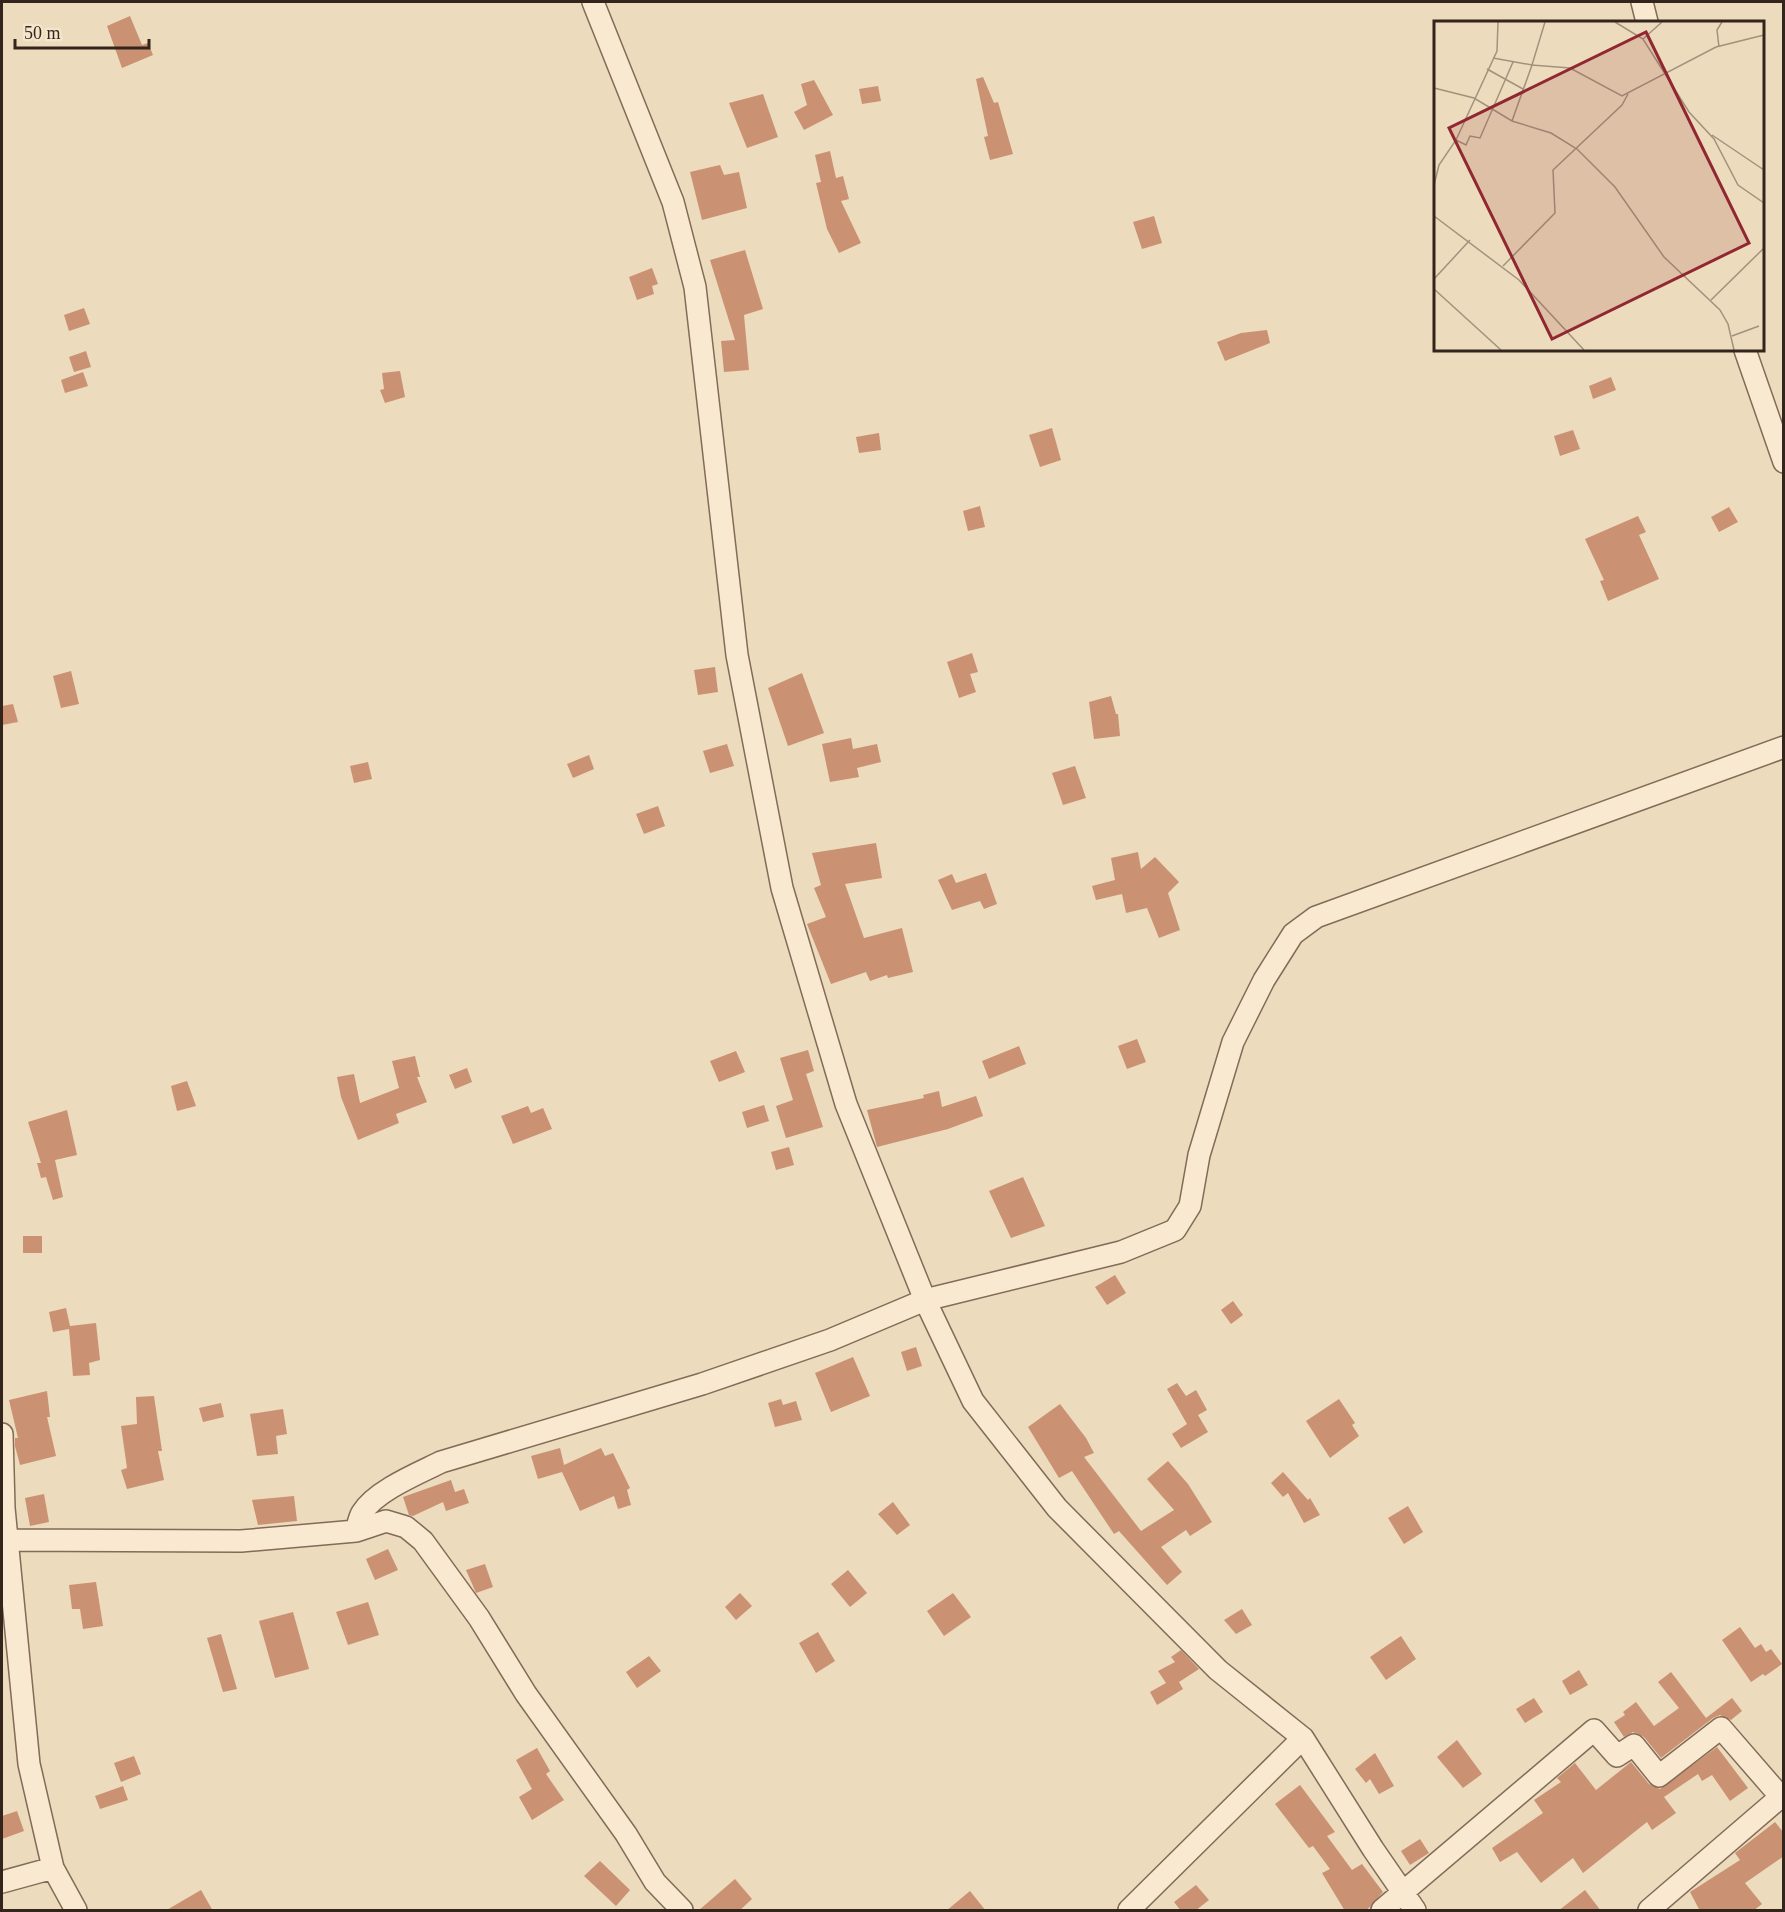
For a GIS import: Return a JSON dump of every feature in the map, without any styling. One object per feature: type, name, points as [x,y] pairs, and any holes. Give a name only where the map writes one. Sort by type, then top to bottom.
[{"type":"street","points":[[593,2],[673,202],[695,287],[737,655],[782,888],[846,1104],[925,1300],[974,1401],[1057,1508],[1218,1670],[1303,1738],[1409,1902]]},
{"type":"street","points":[[1642,2],[1647,21]]},
{"type":"street","points":[[1745,351],[1784,462]]},
{"type":"street","points":[[356,1531],[362,1512],[372,1503],[404,1480],[441,1462],[702,1384],[830,1340],[925,1300],[1120,1252],[1174,1230],[1190,1206],[1199,1155],[1233,1042],[1264,980],[1293,934],[1316,917],[1784,747]]},
{"type":"street","points":[[2,1434],[4,1539],[29,1764],[53,1868],[76,1911]]},
{"type":"street","points":[[4,1539],[241,1540],[356,1531],[386,1521],[406,1527],[423,1541],[479,1618],[526,1694],[614,1816],[655,1882],[682,1911]]},
{"type":"street","points":[[1383,1911],[1409,1902],[1594,1730],[1617,1756],[1634,1745],[1659,1776],[1721,1728],[1782,1795],[1649,1911]]},
{"type":"street","points":[[1129,1911],[1303,1738]]},
{"type":"street","points":[[2,1882],[53,1868]]},
{"type":"building","points":[[130,16],[142,45],[148,43],[153,55],[122,68],[107,26]]},
{"type":"building","points":[[983,77],[994,103],[998,102],[1013,154],[990,160],[984,137],[988,136],[976,79]]},
{"type":"building","points":[[814,80],[833,115],[804,130],[794,112],[807,105],[801,84]]},
{"type":"building","points":[[878,86],[881,101],[862,104],[859,89]]},
{"type":"building","points":[[763,94],[778,137],[747,148],[729,103]]},
{"type":"building","points":[[830,151],[836,178],[843,176],[849,199],[841,201],[861,243],[839,253],[827,229],[816,183],[821,182],[815,155]]},
{"type":"building","points":[[720,165],[724,175],[739,172],[747,208],[702,220],[690,172]]},
{"type":"building","points":[[1154,216],[1162,243],[1142,249],[1133,222]]},
{"type":"building","points":[[745,250],[763,309],[744,315],[749,370],[724,372],[721,341],[735,340],[710,260]]},
{"type":"building","points":[[652,268],[658,284],[652,286],[654,294],[637,300],[629,277]]},
{"type":"building","points":[[84,308],[90,324],[69,331],[64,315]]},
{"type":"building","points":[[1267,330],[1270,343],[1225,361],[1217,342],[1241,333]]},
{"type":"building","points":[[86,351],[91,367],[74,372],[69,357]]},
{"type":"building","points":[[400,371],[405,397],[385,403],[380,390],[384,389],[382,373]]},
{"type":"building","points":[[83,372],[88,386],[65,393],[61,380]]},
{"type":"building","points":[[1611,377],[1616,390],[1593,399],[1589,386]]},
{"type":"building","points":[[1052,428],[1061,460],[1040,467],[1029,435]]},
{"type":"building","points":[[1573,430],[1580,449],[1560,456],[1554,436]]},
{"type":"building","points":[[879,433],[881,450],[859,453],[856,437]]},
{"type":"building","points":[[980,506],[985,527],[968,531],[963,511]]},
{"type":"building","points":[[1729,507],[1738,522],[1719,532],[1711,517]]},
{"type":"building","points":[[1638,516],[1646,532],[1639,535],[1659,579],[1608,601],[1600,581],[1604,580],[1585,539]]},
{"type":"building","points":[[972,653],[978,672],[970,674],[976,692],[959,698],[947,662]]},
{"type":"building","points":[[715,667],[718,692],[698,695],[694,670]]},
{"type":"building","points":[[71,671],[79,704],[61,708],[53,676]]},
{"type":"building","points":[[802,673],[824,733],[788,746],[768,688]]},
{"type":"building","points":[[1111,696],[1116,714],[1118,714],[1120,736],[1094,739],[1089,702]]},
{"type":"building","points":[[13,704],[18,722],[2,725],[2,706]]},
{"type":"building","points":[[851,738],[853,749],[877,744],[881,762],[857,768],[859,777],[830,782],[822,744]]},
{"type":"building","points":[[727,744],[734,766],[710,773],[703,751]]},
{"type":"building","points":[[589,755],[594,769],[573,778],[567,764]]},
{"type":"building","points":[[368,762],[372,779],[354,783],[350,766]]},
{"type":"building","points":[[1075,766],[1086,798],[1063,805],[1052,773]]},
{"type":"building","points":[[658,806],[665,826],[644,834],[636,814]]},
{"type":"building","points":[[876,843],[882,878],[845,884],[864,938],[902,928],[913,972],[888,978],[887,975],[870,981],[866,972],[831,984],[807,924],[826,917],[814,888],[821,885],[812,853]]},
{"type":"building","points":[[1138,852],[1141,869],[1155,857],[1179,882],[1168,893],[1180,930],[1159,938],[1147,908],[1126,913],[1122,894],[1096,900],[1092,886],[1115,880],[1111,858]]},
{"type":"building","points":[[986,873],[997,904],[984,909],[980,901],[952,910],[938,880],[952,874],[956,883]]},
{"type":"building","points":[[1137,1039],[1146,1062],[1127,1069],[1118,1046]]},
{"type":"building","points":[[1019,1046],[1026,1064],[989,1079],[982,1061]]},
{"type":"building","points":[[808,1050],[814,1071],[806,1074],[823,1127],[786,1138],[776,1106],[793,1100],[780,1058]]},
{"type":"building","points":[[736,1051],[745,1072],[719,1082],[710,1061]]},
{"type":"building","points":[[415,1056],[420,1077],[417,1077],[427,1102],[396,1114],[399,1123],[358,1140],[341,1097],[337,1077],[354,1074],[360,1103],[399,1088],[392,1061]]},
{"type":"building","points":[[467,1068],[472,1082],[455,1089],[449,1075]]},
{"type":"building","points":[[187,1081],[196,1106],[177,1111],[171,1086]]},
{"type":"building","points":[[939,1091],[942,1107],[976,1096],[983,1116],[948,1129],[877,1147],[867,1110],[924,1098],[923,1095]]},
{"type":"building","points":[[764,1105],[769,1121],[747,1128],[742,1112]]},
{"type":"building","points":[[528,1106],[531,1113],[543,1108],[552,1129],[513,1144],[501,1116]]},
{"type":"building","points":[[67,1110],[77,1155],[55,1160],[63,1197],[53,1200],[46,1177],[41,1178],[37,1163],[41,1163],[28,1122]]},
{"type":"building","points":[[789,1147],[794,1165],[776,1170],[771,1152]]},
{"type":"building","points":[[1023,1177],[1045,1226],[1011,1238],[989,1191]]},
{"type":"building","points":[[23,1236],[42,1236],[42,1253],[23,1253]]},
{"type":"building","points":[[1115,1275],[1126,1293],[1107,1305],[1095,1287]]},
{"type":"building","points":[[1233,1301],[1243,1315],[1231,1324],[1221,1310]]},
{"type":"building","points":[[66,1308],[70,1326],[96,1323],[100,1360],[89,1363],[90,1375],[73,1376],[69,1329],[53,1332],[49,1312]]},
{"type":"building","points":[[916,1347],[922,1366],[907,1371],[901,1352]]},
{"type":"building","points":[[853,1357],[870,1396],[831,1412],[815,1373]]},
{"type":"building","points":[[1177,1383],[1186,1396],[1196,1390],[1207,1410],[1198,1415],[1208,1432],[1181,1448],[1172,1434],[1187,1424],[1167,1389]]},
{"type":"building","points":[[47,1391],[50,1417],[47,1417],[56,1456],[20,1465],[15,1446],[15,1438],[18,1438],[9,1400]]},
{"type":"building","points":[[154,1396],[162,1451],[158,1451],[164,1480],[127,1489],[121,1470],[127,1468],[121,1426],[137,1424],[136,1397]]},
{"type":"building","points":[[781,1399],[783,1405],[796,1401],[802,1420],[775,1427],[768,1403]]},
{"type":"building","points":[[1339,1399],[1355,1423],[1352,1425],[1359,1436],[1330,1458],[1306,1421]]},
{"type":"building","points":[[221,1403],[224,1417],[203,1422],[199,1408]]},
{"type":"building","points":[[1060,1404],[1086,1438],[1094,1453],[1084,1457],[1141,1531],[1174,1510],[1147,1479],[1168,1461],[1188,1484],[1212,1522],[1190,1536],[1186,1530],[1161,1547],[1182,1572],[1167,1585],[1119,1531],[1114,1534],[1072,1471],[1059,1478],[1028,1427]]},
{"type":"building","points":[[283,1409],[287,1434],[276,1436],[278,1454],[257,1456],[250,1414]]},
{"type":"building","points":[[560,1448],[564,1465],[601,1448],[605,1456],[613,1453],[630,1488],[627,1490],[631,1505],[618,1509],[614,1496],[580,1511],[562,1472],[538,1479],[531,1456]]},
{"type":"building","points":[[1283,1472],[1308,1500],[1310,1498],[1320,1515],[1304,1523],[1288,1493],[1283,1497],[1271,1483]]},
{"type":"building","points":[[451,1480],[455,1492],[464,1489],[469,1503],[446,1511],[443,1502],[413,1516],[409,1515],[403,1497]]},
{"type":"building","points":[[44,1494],[49,1522],[30,1526],[25,1498]]},
{"type":"building","points":[[294,1496],[297,1521],[258,1525],[252,1500]]},
{"type":"building","points":[[893,1502],[910,1525],[897,1535],[878,1514]]},
{"type":"building","points":[[1408,1506],[1423,1532],[1404,1544],[1388,1518]]},
{"type":"building","points":[[388,1549],[398,1570],[375,1580],[366,1559]]},
{"type":"building","points":[[485,1564],[493,1587],[476,1593],[466,1570]]},
{"type":"building","points":[[848,1570],[867,1593],[850,1607],[831,1584]]},
{"type":"building","points":[[96,1582],[103,1626],[83,1629],[80,1609],[72,1609],[69,1585]]},
{"type":"building","points":[[740,1593],[752,1606],[736,1620],[725,1607]]},
{"type":"building","points":[[953,1593],[971,1617],[944,1636],[927,1611]]},
{"type":"building","points":[[368,1602],[379,1635],[348,1645],[336,1612]]},
{"type":"building","points":[[1242,1609],[1252,1625],[1236,1634],[1224,1620]]},
{"type":"building","points":[[293,1612],[309,1669],[275,1678],[259,1621]]},
{"type":"building","points":[[1740,1627],[1755,1648],[1761,1644],[1766,1652],[1771,1649],[1782,1664],[1765,1676],[1763,1674],[1751,1682],[1722,1640]]},
{"type":"building","points":[[818,1632],[835,1661],[816,1673],[799,1643]]},
{"type":"building","points":[[221,1634],[237,1689],[223,1692],[207,1638]]},
{"type":"building","points":[[1401,1636],[1416,1659],[1386,1680],[1370,1657]]},
{"type":"building","points":[[1181,1650],[1199,1669],[1179,1682],[1183,1689],[1157,1705],[1150,1692],[1166,1683],[1158,1671],[1175,1662],[1171,1657]]},
{"type":"building","points":[[649,1656],[661,1671],[637,1688],[626,1672]]},
{"type":"building","points":[[1579,1670],[1588,1685],[1570,1695],[1562,1681]]},
{"type":"building","points":[[1671,1672],[1706,1718],[1732,1698],[1742,1711],[1731,1720],[1720,1715],[1713,1718],[1661,1758],[1644,1737],[1633,1732],[1624,1737],[1614,1722],[1625,1715],[1623,1712],[1636,1702],[1654,1726],[1679,1708],[1658,1682]]},
{"type":"building","points":[[1534,1698],[1543,1712],[1525,1723],[1516,1709]]},
{"type":"building","points":[[1457,1740],[1482,1774],[1463,1788],[1437,1757]]},
{"type":"building","points":[[1717,1747],[1748,1788],[1730,1801],[1712,1775],[1702,1781],[1698,1774],[1664,1797],[1676,1813],[1652,1830],[1647,1822],[1583,1873],[1573,1858],[1541,1883],[1517,1852],[1500,1862],[1492,1848],[1543,1813],[1534,1800],[1561,1782],[1557,1778],[1575,1763],[1596,1790],[1631,1762],[1649,1784],[1660,1789]]},
{"type":"building","points":[[537,1748],[550,1771],[546,1774],[564,1800],[532,1820],[519,1797],[532,1789],[516,1760]]},
{"type":"building","points":[[1375,1753],[1394,1786],[1379,1794],[1370,1779],[1366,1783],[1355,1769]]},
{"type":"building","points":[[134,1756],[141,1774],[121,1782],[114,1763]]},
{"type":"building","points":[[1300,1785],[1335,1832],[1327,1836],[1352,1870],[1362,1864],[1383,1892],[1366,1911],[1345,1911],[1322,1873],[1330,1869],[1313,1846],[1309,1848],[1275,1804]]},
{"type":"building","points":[[123,1786],[128,1800],[100,1809],[95,1796]]},
{"type":"building","points":[[17,1811],[24,1831],[2,1839],[2,1816]]},
{"type":"building","points":[[1775,1822],[1784,1833],[1784,1856],[1745,1883],[1762,1904],[1753,1911],[1700,1911],[1690,1892],[1740,1860],[1735,1853]]},
{"type":"building","points":[[1420,1839],[1429,1853],[1410,1865],[1401,1851]]},
{"type":"building","points":[[600,1861],[630,1890],[616,1906],[584,1876]]},
{"type":"building","points":[[735,1879],[752,1899],[739,1911],[698,1911]]},
{"type":"building","points":[[1196,1885],[1209,1900],[1195,1911],[1181,1911],[1174,1902]]},
{"type":"building","points":[[201,1890],[213,1911],[165,1911]]},
{"type":"building","points":[[1585,1890],[1601,1911],[1558,1911]]},
{"type":"building","points":[[970,1891],[986,1911],[946,1911]]}]
